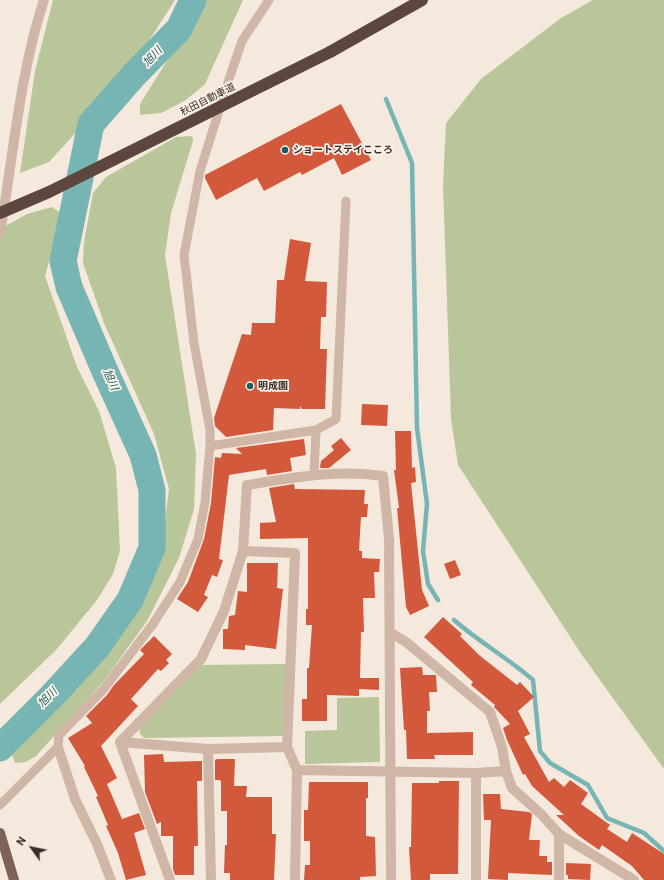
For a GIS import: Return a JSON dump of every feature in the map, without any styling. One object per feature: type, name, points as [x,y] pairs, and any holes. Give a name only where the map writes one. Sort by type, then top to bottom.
[{"type":"highway","name":"秋田自動車道","points":[[0,213],[49,192],[330,52],[422,0]]},
{"type":"main road","points":[[0,833],[14,880]]},
{"type":"street","points":[[0,233],[26,77],[36,26],[44,0]]},
{"type":"street","points":[[120,742],[201,659],[224,611],[243,552],[247,485],[314,475],[365,473],[383,476],[389,539],[391,633],[391,880]]},
{"type":"street","points":[[243,552],[296,553],[287,747],[297,770],[296,880]]},
{"type":"street","points":[[391,633],[406,642],[490,712],[502,747],[506,771],[512,788],[541,814],[559,834],[634,880]]},
{"type":"street","points":[[120,742],[208,749],[287,747]]},
{"type":"street","points":[[120,742],[170,880]]},
{"type":"street","points":[[58,747],[75,799],[97,844],[111,880]]},
{"type":"street","points":[[208,749],[211,880]]},
{"type":"street","points":[[297,770],[476,773],[506,771]]},
{"type":"street","points":[[476,773],[476,880]]},
{"type":"street","points":[[559,834],[559,880]]},
{"type":"lane","points":[[0,805],[58,747],[59,735],[104,690],[153,624],[180,582],[198,540],[205,502],[210,446],[204,394],[194,343],[184,255],[200,171],[229,79],[242,41],[268,0]]},
{"type":"lane","points":[[210,446],[316,430],[336,419],[346,201]]},
{"type":"lane","points":[[314,475],[316,430]]},
{"type":"green space","points":[[53,0],[175,0],[152,36],[89,118],[49,162],[20,173],[35,71]]},
{"type":"green space","points":[[205,0],[243,0],[205,84],[186,100],[161,113],[140,115],[140,104]]},
{"type":"green space","points":[[593,0],[664,0],[664,769],[582,655],[458,465],[451,419],[443,185],[446,123],[481,79],[561,18]]},
{"type":"green space","points":[[192,136],[193,141],[171,213],[165,255],[196,454],[194,509],[179,558],[147,621],[104,681],[36,756],[26,762],[15,763],[12,755],[94,663],[137,601],[161,551],[169,489],[154,434],[104,323],[83,263],[84,242],[93,193],[106,177],[176,137]]},
{"type":"green space","points":[[52,207],[62,214],[45,276],[77,367],[99,411],[116,468],[120,551],[113,574],[97,600],[56,650],[0,704],[0,229],[27,214]]},
{"type":"green space","points":[[286,664],[283,736],[144,738],[140,734],[139,726],[202,665]]},
{"type":"green space","points":[[379,697],[380,762],[305,764],[305,731],[337,730],[337,698]]},
{"type":"building","name":"ショートステイこころ","points":[[341,104],[371,160],[342,175],[334,158],[302,175],[300,172],[264,191],[257,178],[216,200],[205,178],[205,175]]},
{"type":"building","name":"明成園","points":[[290,239],[311,243],[305,281],[327,282],[326,317],[321,317],[320,349],[327,349],[325,409],[302,409],[300,406],[300,409],[274,408],[273,430],[226,437],[215,426],[214,418],[242,334],[251,335],[252,323],[275,323],[277,280],[284,280]]},
{"type":"building","points":[[362,404],[388,405],[387,426],[361,425]]},
{"type":"building","points":[[395,431],[411,431],[412,468],[415,467],[416,482],[411,483],[422,590],[429,606],[410,615],[406,607],[397,508],[399,508],[394,470],[396,470]]},
{"type":"building","points":[[341,438],[351,450],[329,468],[320,468],[321,461],[334,450],[331,446]]},
{"type":"building","points":[[304,439],[306,455],[290,458],[292,471],[267,475],[266,469],[229,475],[219,559],[223,560],[217,577],[212,575],[204,595],[208,597],[198,612],[177,599],[188,582],[204,539],[211,503],[215,457],[221,458],[222,453],[242,454],[236,448]]},
{"type":"building","points":[[294,484],[295,489],[365,490],[364,504],[368,504],[367,517],[361,517],[359,551],[362,551],[362,558],[380,559],[379,572],[374,572],[375,598],[363,598],[364,632],[361,632],[360,678],[379,678],[379,690],[359,689],[359,696],[327,695],[327,721],[302,721],[302,699],[307,699],[307,668],[309,668],[312,625],[306,625],[306,609],[308,609],[308,538],[260,539],[260,523],[276,522],[269,488]]},
{"type":"building","points":[[455,560],[461,575],[450,579],[444,564]]},
{"type":"building","points":[[247,563],[278,563],[277,588],[283,589],[276,649],[245,645],[245,650],[223,649],[223,629],[228,629],[229,616],[235,615],[238,591],[247,592]]},
{"type":"building","points":[[443,617],[462,634],[460,636],[479,655],[517,685],[520,682],[534,697],[518,711],[530,734],[524,737],[549,782],[554,778],[564,787],[570,780],[588,793],[581,804],[610,825],[607,829],[627,842],[632,833],[664,854],[664,880],[644,880],[632,866],[602,845],[599,850],[579,836],[556,815],[564,815],[532,786],[525,774],[523,775],[503,728],[510,724],[494,707],[495,705],[471,685],[473,682],[424,637]]},
{"type":"building","points":[[154,636],[172,654],[166,660],[169,663],[161,671],[158,669],[131,699],[138,706],[101,746],[117,778],[107,784],[122,819],[139,813],[145,829],[134,833],[146,875],[126,880],[118,853],[106,826],[108,825],[96,797],[98,796],[84,767],[85,766],[68,738],[92,723],[86,716],[144,654],[140,650]]},
{"type":"building","points":[[422,667],[423,675],[436,675],[437,692],[429,692],[430,711],[427,711],[427,733],[473,732],[473,755],[434,755],[435,759],[407,759],[406,730],[404,730],[400,668]]},
{"type":"building","points":[[163,754],[164,762],[202,761],[202,781],[197,781],[198,846],[194,846],[194,875],[175,875],[173,869],[173,836],[161,836],[161,822],[157,824],[145,792],[144,755]]},
{"type":"building","points":[[235,759],[234,786],[247,786],[246,797],[272,797],[272,834],[276,834],[274,880],[230,880],[230,873],[224,873],[225,845],[227,845],[227,811],[221,811],[221,782],[220,780],[215,780],[215,760]]},
{"type":"building","points":[[439,781],[459,781],[458,874],[430,874],[430,880],[411,880],[409,847],[411,847],[412,783],[439,783]]},
{"type":"building","points":[[309,782],[368,782],[368,798],[366,798],[366,836],[375,837],[376,876],[360,877],[360,880],[304,880],[305,865],[310,865],[310,841],[304,841],[304,810],[308,810]]},
{"type":"building","points":[[483,794],[500,794],[501,809],[529,812],[532,814],[529,840],[540,840],[539,856],[547,856],[547,862],[552,862],[552,875],[508,873],[508,880],[488,879],[491,820],[484,820]]},
{"type":"building","points":[[566,863],[591,864],[590,880],[568,879],[568,875],[566,875]]},
{"type":"waterway","name":"旭川","points":[[0,748],[51,697],[97,647],[130,600],[152,548],[152,490],[143,455],[69,287],[63,261],[91,124],[133,76],[179,29],[193,0]]},
{"type":"waterway","points":[[386,99],[412,163],[417,428],[427,504],[423,551],[428,584],[438,600]]},
{"type":"waterway","points":[[454,620],[473,636],[514,664],[533,680],[540,751],[550,763],[588,785],[607,818],[644,833],[664,851]]},
{"type":"place","name":"ショートステイこころ","points":[[285,150]]},
{"type":"place","name":"明成園","points":[[250,386]]}]
